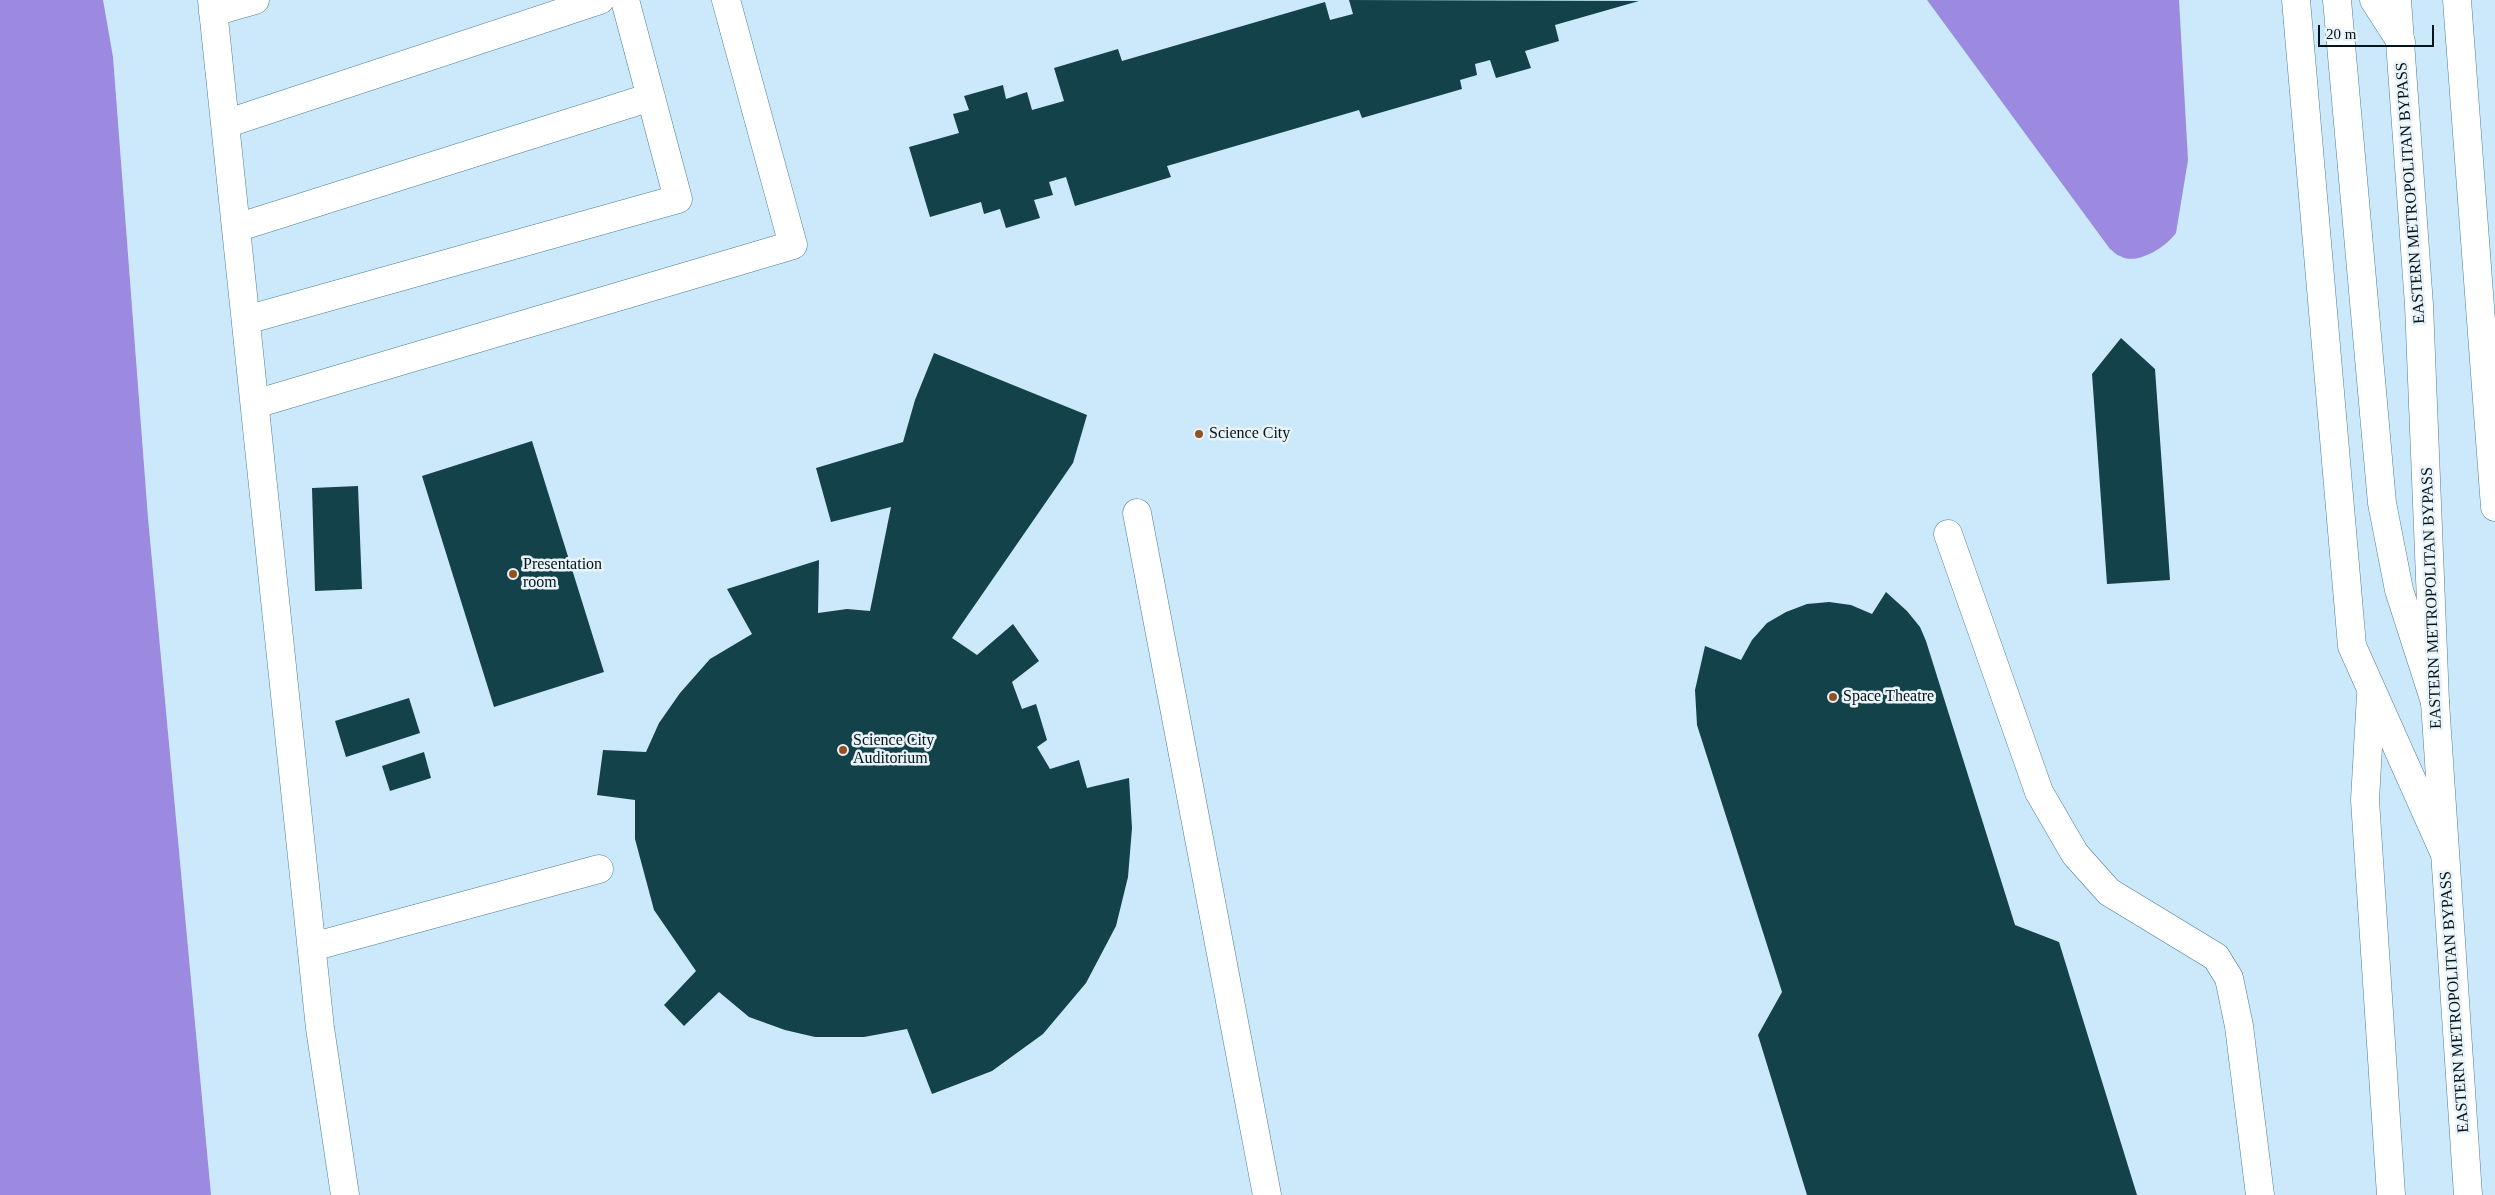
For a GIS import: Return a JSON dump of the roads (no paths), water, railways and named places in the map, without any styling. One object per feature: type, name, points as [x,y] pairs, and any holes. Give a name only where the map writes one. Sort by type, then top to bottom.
[{"type":"main road","points":[[256,0],[212,6],[320,1028],[345,1195]]},
{"type":"main road","points":[[225,124],[600,0]]},
{"type":"main road","points":[[246,320],[678,199],[625,0]]},
{"type":"main road","points":[[255,404],[793,245],[726,0]]},
{"type":"main road","points":[[2296,0],[2352,646],[2446,856]]},
{"type":"main road","points":[[2337,0],[2382,503],[2399,590],[2435,702]]},
{"type":"main road","points":[[2374,0],[2401,42]]},
{"type":"main road","name":"EASTERN METROPOLITAN BYPASS","points":[[2397,0],[2419,305],[2435,702],[2468,1195]]},
{"type":"main road","points":[[2456,0],[2495,507]]},
{"type":"main road","points":[[236,228],[651,97]]},
{"type":"main road","points":[[1137,513],[1267,1195]]},
{"type":"main road","points":[[1948,534],[2039,792],[2075,854],[2109,892],[2216,958],[2229,978],[2239,1026],[2260,1195]]},
{"type":"main road","points":[[2372,691],[2365,800],[2392,1195]]},
{"type":"main road","points":[[312,947],[599,869]]},
{"type":"place","name":"Science City","points":[[1199,434]]},
{"type":"place","name":"Presentation room","points":[[513,574]]},
{"type":"place","name":"Space Theatre","points":[[1833,697]]},
{"type":"place","name":"Science City Auditorium","points":[[843,750]]}]
